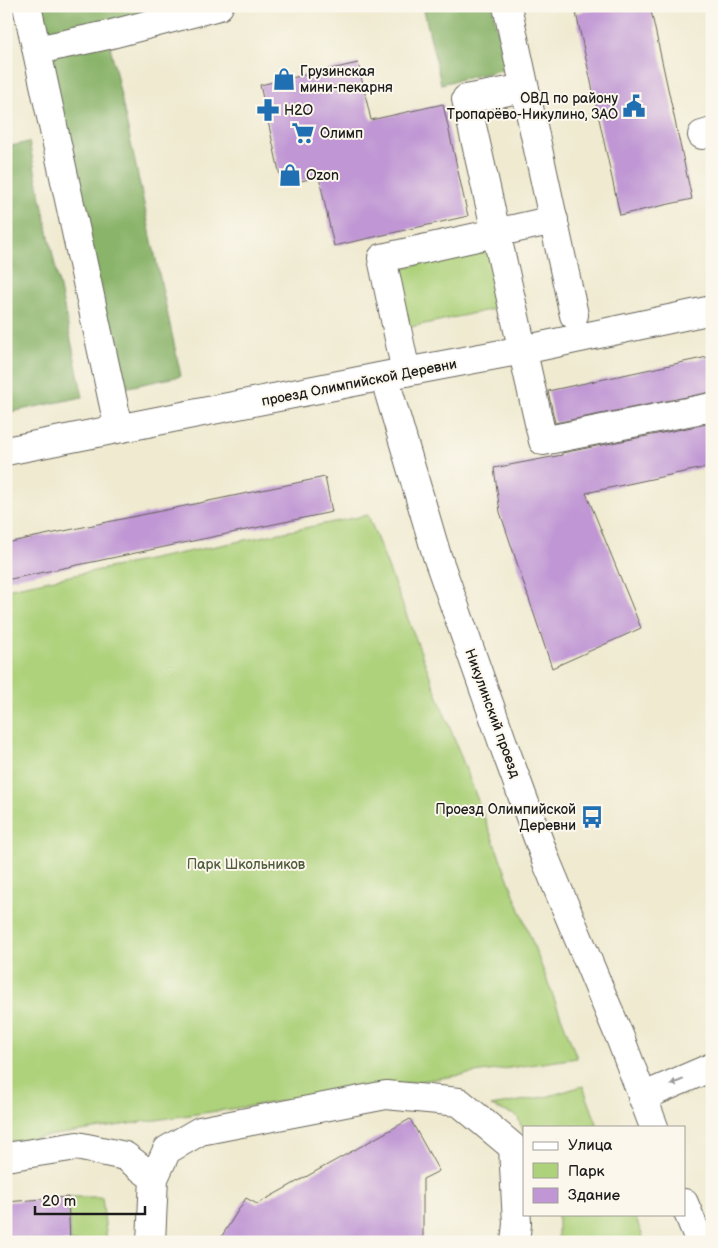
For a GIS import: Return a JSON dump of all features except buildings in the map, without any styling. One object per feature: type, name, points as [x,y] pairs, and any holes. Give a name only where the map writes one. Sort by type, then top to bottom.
[{"type":"street","points":[[27,6],[115,411]]},
{"type":"street","points":[[37,50],[108,35],[219,6]]},
{"type":"street","points":[[507,6],[574,315]]},
{"type":"street","points":[[525,88],[466,99],[543,441],[712,407]]},
{"type":"street","points":[[496,233],[554,220]]},
{"type":"street","name":"Никулинский проезд","points":[[496,233],[382,258],[395,374],[437,556],[547,863],[621,1040],[654,1126]]},
{"type":"street","name":"проезд Олимпийской Деревни","points":[[6,451],[523,350],[712,310]]},
{"type":"street","points":[[642,1097],[712,1067]]},
{"type":"street","points":[[151,1242],[154,1178],[167,1150],[200,1131],[386,1095],[460,1102],[513,1147],[517,1224],[515,1242]]},
{"type":"street","points":[[6,1157],[77,1146],[125,1156],[154,1178]]},
{"type":"street","points":[[686,1208],[700,1242]]},
{"type":"green space","points":[[27,6],[219,6],[108,36],[181,376],[110,391]]},
{"type":"green space","points":[[423,6],[492,6],[506,69],[441,84]]},
{"type":"green space","points":[[29,142],[83,397],[6,413],[6,147]]},
{"type":"green space","points":[[499,246],[512,305],[397,330],[385,272]]},
{"type":"green space","name":"Парк Школьников","points":[[368,515],[577,1058],[6,1142],[6,589]]},
{"type":"green space","points":[[583,1086],[598,1126],[523,1126],[523,1131],[517,1116],[491,1106],[549,1096]]},
{"type":"green space","points":[[68,1197],[102,1197],[107,1242],[70,1242]]},
{"type":"green space","points":[[558,1216],[635,1216],[645,1242],[558,1242]]},
{"type":"place","name":"Грузинская мини-пекарня","points":[[284,79]]},
{"type":"place","name":"ОВД по району Тропарёво-Никулино, ЗАО","points":[[634,106]]},
{"type":"place","name":"H2O","points":[[268,110]]},
{"type":"place","name":"Олимп","points":[[303,133]]},
{"type":"place","name":"Ozon","points":[[290,175]]},
{"type":"place","name":"Проезд Олимпийской Деревни","points":[[592,817]]}]
